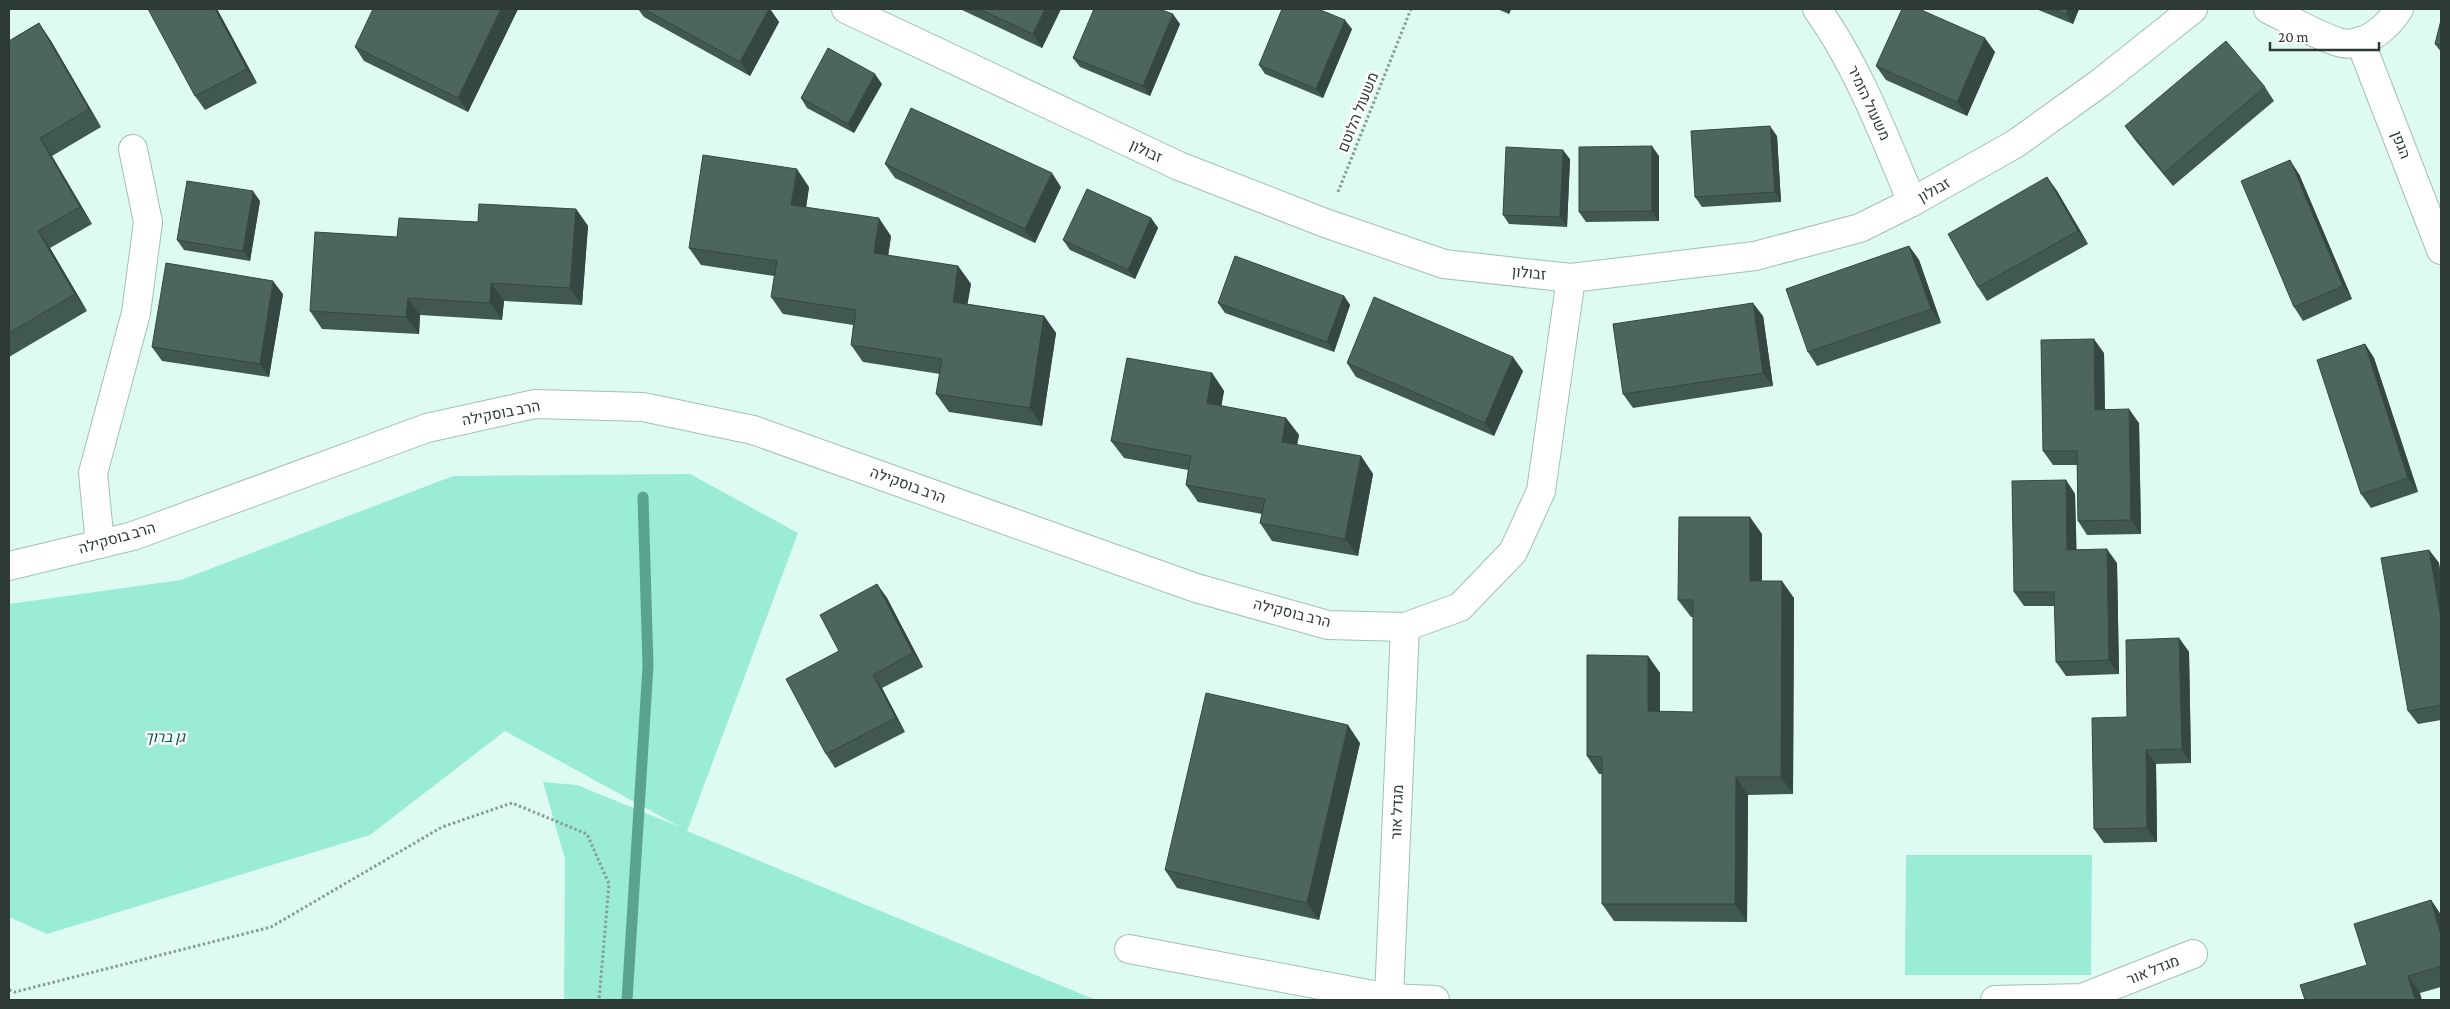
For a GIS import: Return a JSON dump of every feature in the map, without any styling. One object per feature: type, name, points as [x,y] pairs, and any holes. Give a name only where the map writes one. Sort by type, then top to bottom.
[{"type":"street","name":"זבולון","points":[[846,9],[1179,166],[1325,223],[1444,264],[1571,278],[1755,256],[1860,228],[1912,202],[2015,144],[2100,83],[2193,9]]},
{"type":"street","name":"משעול הזמיר","points":[[1817,9],[1834,34],[1863,85],[1912,202]]},
{"type":"street","points":[[2268,9],[2340,43],[2360,41],[2378,33],[2392,20],[2398,9]]},
{"type":"street","name":"הגפן","points":[[2360,41],[2441,250]]},
{"type":"street","points":[[100,544],[93,473],[136,313],[148,222],[133,149]]},
{"type":"street","name":"הרב בוסקילה","points":[[9,566],[133,536],[427,428],[535,404],[643,407],[753,430],[1196,588],[1328,625],[1405,627],[1460,608],[1513,552],[1541,490],[1571,278]]},
{"type":"street","name":"מגדל אור","points":[[1389,998],[1405,627]]},
{"type":"street","points":[[1130,949],[1389,998],[1435,1000]]},
{"type":"street","name":"מגדל אור","points":[[1996,1000],[2082,998],[2193,954]]},
{"type":"path","name":"משעול הלוטם","points":[[1325,223],[1411,9]]},
{"type":"path","points":[[9,990],[15,992],[271,928],[442,827],[512,803],[587,834],[609,884],[599,1000]]},
{"type":"green space","name":"גן ברוך","points":[[690,474],[798,533],[687,831],[1096,1000],[564,1000],[565,859],[543,782],[577,785],[680,827],[505,731],[370,835],[47,934],[9,917],[9,604],[181,580],[453,476]]},
{"type":"green space","points":[[1906,855],[2092,855],[2091,975],[1905,975]]},
{"type":"building","points":[[148,9],[215,9],[247,69],[195,96]]},
{"type":"building","points":[[373,9],[501,9],[458,98],[355,47]]},
{"type":"building","points":[[644,9],[769,9],[740,62]]},
{"type":"building","points":[[979,9],[1045,9],[1033,34]]},
{"type":"building","points":[[1094,9],[1159,9],[1173,14],[1143,86],[1073,58]]},
{"type":"building","points":[[1282,9],[1318,9],[1345,20],[1316,89],[1259,65]]},
{"type":"building","points":[[1902,9],[1919,9],[1985,38],[1957,102],[1876,66]]},
{"type":"building","points":[[2053,9],[2068,9],[2066,14]]},
{"type":"building","points":[[2441,20],[2441,45],[2435,44]]},
{"type":"building","points":[[39,23],[89,109],[40,138],[80,207],[38,231],[75,294],[9,333],[9,41]]},
{"type":"building","points":[[2226,41],[2265,87],[2164,173],[2125,126]]},
{"type":"building","points":[[828,48],[875,74],[848,124],[801,98]]},
{"type":"building","points":[[911,108],[1052,173],[1025,229],[885,164]]},
{"type":"building","points":[[1770,126],[1775,192],[1695,197],[1691,131]]},
{"type":"building","points":[[1652,146],[1652,211],[1579,212],[1579,147]]},
{"type":"building","points":[[1506,147],[1563,150],[1560,217],[1503,215]]},
{"type":"building","points":[[703,155],[797,169],[791,205],[879,218],[874,253],[958,266],[953,302],[1044,316],[1030,408],[936,394],[942,359],[851,345],[856,310],[771,297],[777,261],[689,248]]},
{"type":"building","points":[[2290,160],[2343,286],[2294,307],[2241,181]]},
{"type":"building","points":[[2047,177],[2078,231],[1978,287],[1948,234]]},
{"type":"building","points":[[187,181],[253,191],[243,251],[177,240]]},
{"type":"building","points":[[1087,189],[1151,218],[1128,270],[1063,240]]},
{"type":"building","points":[[479,204],[576,209],[570,288],[491,283],[490,303],[408,298],[406,317],[310,311],[315,232],[397,237],[399,218],[478,222]]},
{"type":"building","points":[[1909,246],[1931,309],[1808,352],[1786,289]]},
{"type":"building","points":[[1235,256],[1344,296],[1327,342],[1218,303]]},
{"type":"building","points":[[166,263],[273,281],[260,364],[152,347]]},
{"type":"building","points":[[1374,297],[1513,357],[1485,423],[1347,363]]},
{"type":"building","points":[[1753,303],[1763,373],[1623,394],[1613,324]]},
{"type":"building","points":[[2094,339],[2095,410],[2129,409],[2131,520],[2078,521],[2077,451],[2043,451],[2041,340]]},
{"type":"building","points":[[2365,344],[2408,478],[2361,494],[2317,360]]},
{"type":"building","points":[[1127,358],[1212,373],[1207,403],[1286,418],[1282,442],[1361,456],[1345,539],[1260,523],[1265,499],[1186,485],[1191,456],[1111,441]]},
{"type":"building","points":[[2066,480],[2067,550],[2107,549],[2109,660],[2056,662],[2054,592],[2014,592],[2012,481]]},
{"type":"building","points":[[1679,517],[1750,517],[1750,581],[1782,581],[1781,777],[1736,777],[1735,904],[1602,904],[1602,757],[1587,756],[1587,655],[1648,656],[1648,711],[1693,712],[1693,600],[1678,600]]},
{"type":"building","points":[[2429,550],[2441,618],[2441,705],[2408,711],[2381,558]]},
{"type":"building","points":[[877,584],[913,653],[873,675],[896,718],[826,754],[786,679],[839,651],[820,615]]},
{"type":"building","points":[[2179,638],[2182,749],[2146,750],[2147,828],[2094,829],[2092,718],[2127,717],[2126,640]]},
{"type":"building","points":[[1206,693],[1348,725],[1307,903],[1165,870]]},
{"type":"building","points":[[2431,900],[2441,935],[2441,966],[2408,976],[2415,1000],[2305,1000],[2300,985],[2367,965],[2354,924]]},
{"type":"waterway","points":[[627,1000],[648,666],[643,497]]}]
